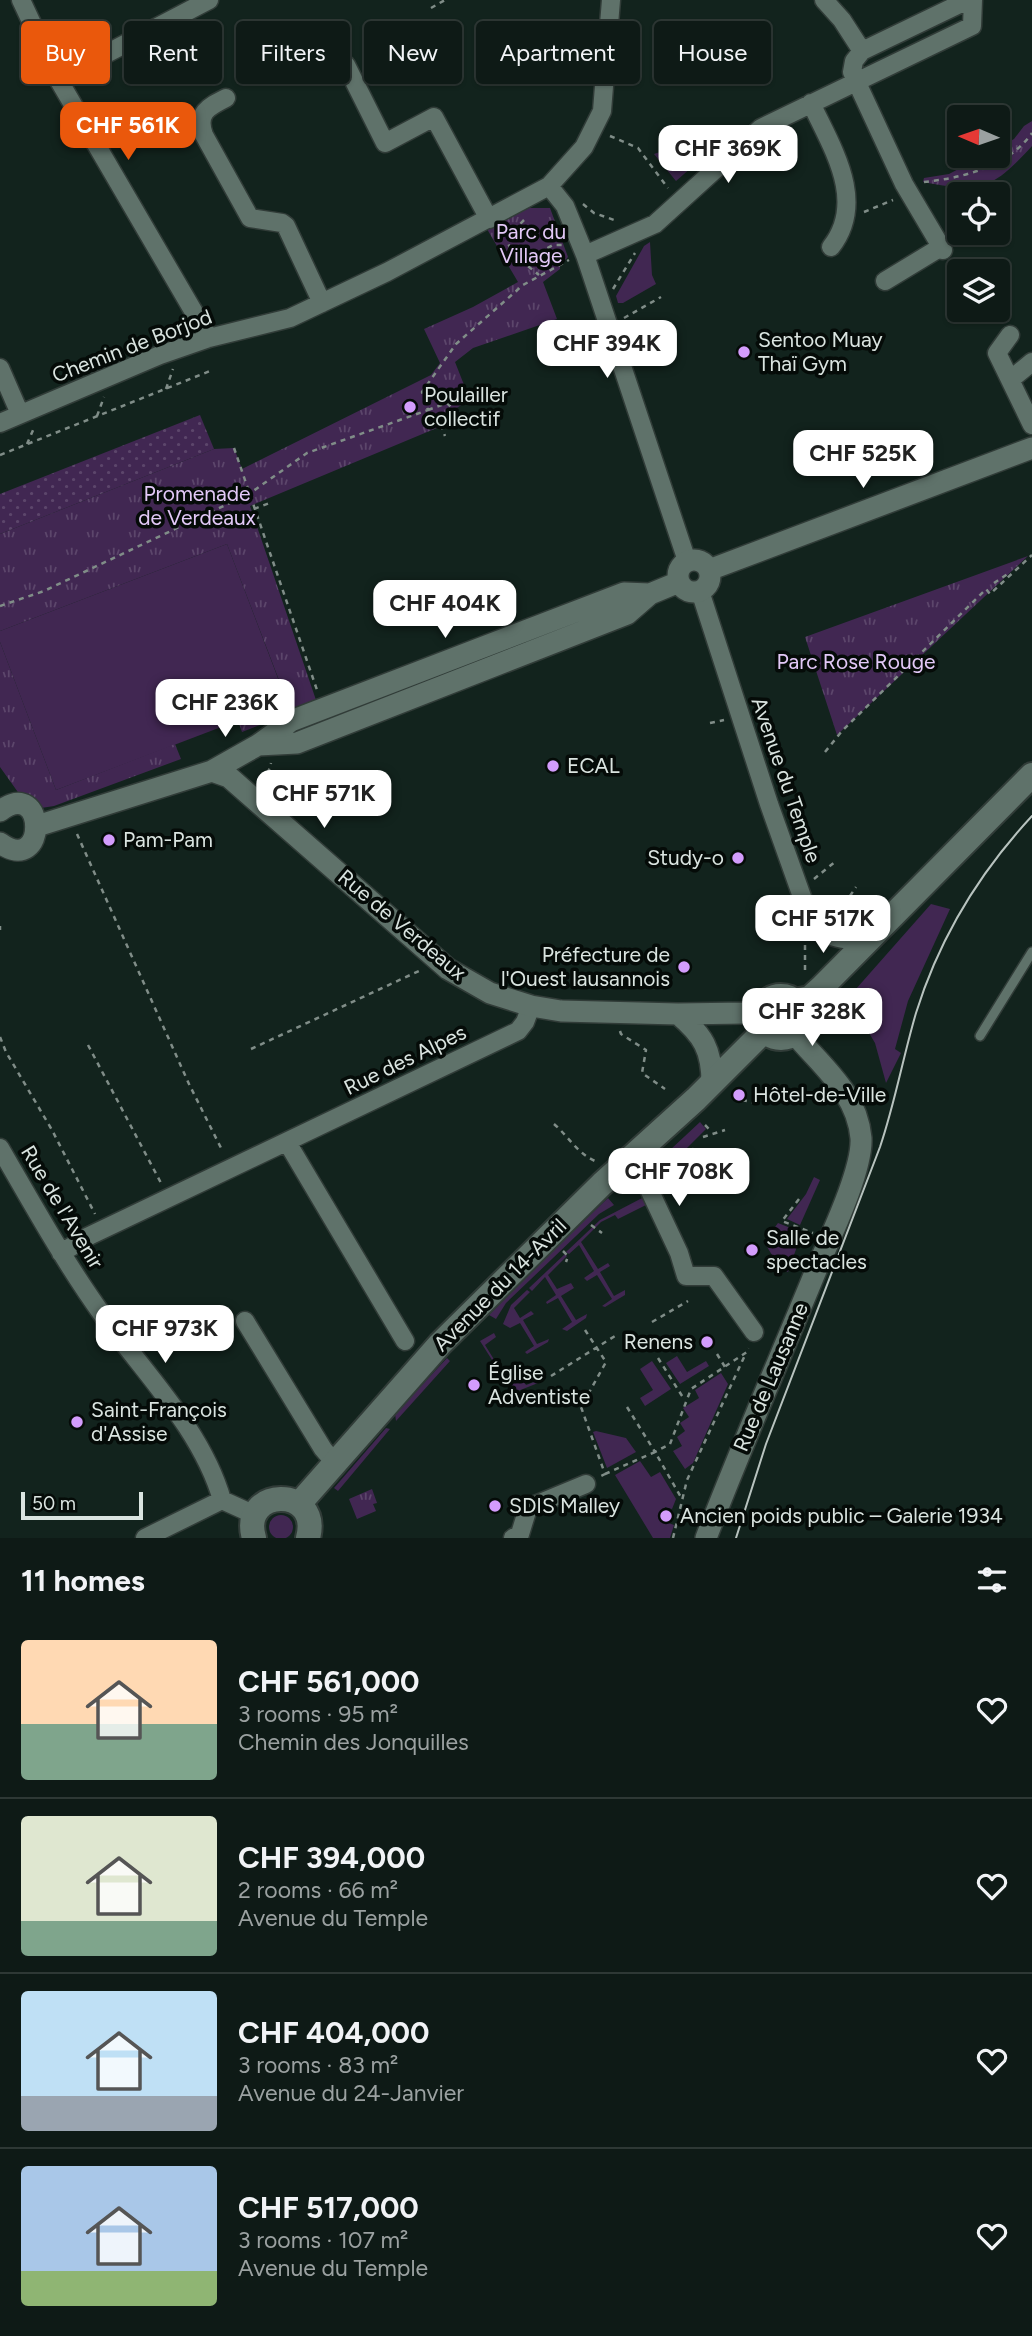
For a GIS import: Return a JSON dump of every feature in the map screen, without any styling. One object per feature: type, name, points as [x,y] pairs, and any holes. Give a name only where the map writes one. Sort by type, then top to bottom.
[{"type":"main road","points":[[763,1020],[770,1035],[782,1038],[794,1033],[802,1017],[795,1001],[810,998],[869,942],[1032,775]]},
{"type":"main road","name":"Avenue du 14-Avril","points":[[299,1504],[440,1344],[633,1155],[712,1083],[763,1020],[774,997],[785,996],[795,1001]]},
{"type":"main road","points":[[254,1526],[266,1502],[274,1499],[292,1500],[299,1504],[309,1519],[310,1537]]},
{"type":"street","points":[[21,0],[31,21]]},
{"type":"street","points":[[110,52],[209,0]]},
{"type":"street","name":"Chemin de Borjod","points":[[0,423],[160,355],[209,338],[290,318],[489,219],[549,186],[584,147],[602,111],[611,0]]},
{"type":"street","points":[[824,0],[842,20],[862,51]]},
{"type":"street","points":[[885,281],[942,249],[906,188],[852,72],[854,61],[862,51],[968,0]]},
{"type":"street","points":[[579,256],[655,224],[761,128],[972,26],[973,0]]},
{"type":"street","points":[[350,75],[385,143],[434,117],[489,219]]},
{"type":"street","points":[[61,84],[209,338]]},
{"type":"street","points":[[226,98],[205,108],[202,113],[201,127],[204,135],[250,218],[286,226],[322,303]]},
{"type":"street","points":[[811,103],[840,166],[845,185],[847,211],[841,234],[831,247]]},
{"type":"street","points":[[549,186],[565,206],[579,256],[687,561]]},
{"type":"street","points":[[1010,335],[997,353],[1032,425]]},
{"type":"street","points":[[1010,380],[1032,362]]},
{"type":"street","points":[[0,368],[20,414]]},
{"type":"street","points":[[709,570],[1032,448]]},
{"type":"street","points":[[697,560],[709,570],[708,585],[700,591],[685,590],[679,582],[680,568],[687,561],[697,560]]},
{"type":"street","points":[[258,745],[297,743],[444,687],[627,614],[650,594],[679,582]]},
{"type":"street","name":"Avenue du Temple","points":[[700,591],[769,804],[811,922],[822,933],[836,939],[869,942]]},
{"type":"street","points":[[37,826],[212,771],[258,745],[322,699],[436,666],[624,593],[650,594]]},
{"type":"street","points":[[436,666],[444,687]]},
{"type":"street","points":[[322,699],[335,728]]},
{"type":"street","name":"Rue de Verdeaux","points":[[212,771],[229,777],[448,969],[490,993],[531,1006],[561,1010],[745,1013],[763,1020]]},
{"type":"street","points":[[1,808],[21,806],[32,813],[37,826],[34,839],[29,844],[16,849],[1,845]]},
{"type":"street","name":"Rue des Alpes","points":[[61,1253],[89,1236],[518,1031],[531,1006]]},
{"type":"street","points":[[678,1014],[695,1029],[706,1046],[712,1062],[712,1083]]},
{"type":"street","name":"Rue de Lausanne","points":[[706,1538],[856,1169],[861,1138],[856,1115],[839,1082],[794,1033]]},
{"type":"street","points":[[286,1142],[405,1341]]},
{"type":"street","name":"Rue de l'Avenir","points":[[0,1148],[61,1253],[103,1316],[192,1434],[218,1485],[222,1500]]},
{"type":"street","name":"Rue de Lausanne","points":[[633,1155],[680,1253],[685,1276],[714,1276],[754,1332]]},
{"type":"street","points":[[245,1321],[323,1449],[335,1463]]},
{"type":"street","points":[[513,1538],[520,1534],[528,1508],[586,1484]]},
{"type":"street","points":[[145,1538],[222,1500],[254,1526]]},
{"type":"lane","points":[[980,1035],[1032,952]]},
{"type":"path","points":[[431,8],[445,0]]},
{"type":"path","points":[[600,132],[638,148],[674,197]]},
{"type":"path","points":[[847,211],[863,212],[885,205],[906,188],[956,178],[998,162],[1025,143],[1032,133]]},
{"type":"path","points":[[580,201],[594,213],[627,225]]},
{"type":"path","points":[[525,218],[514,230],[508,243],[513,254],[539,275]]},
{"type":"path","points":[[526,265],[541,257],[540,252],[553,245],[568,246]]},
{"type":"path","points":[[610,295],[635,253]]},
{"type":"path","points":[[428,410],[422,392],[456,344],[523,285],[579,256]]},
{"type":"path","points":[[631,314],[661,297]]},
{"type":"path","points":[[166,389],[173,369]]},
{"type":"path","points":[[0,455],[210,371]]},
{"type":"path","points":[[97,416],[104,397]]},
{"type":"path","points":[[0,606],[44,591],[249,494],[307,453],[447,403],[452,408],[449,418],[440,423],[445,436]]},
{"type":"path","points":[[27,444],[36,424]]},
{"type":"path","points":[[234,448],[322,699]]},
{"type":"path","points":[[254,509],[272,502]]},
{"type":"path","points":[[825,752],[842,731],[986,589],[990,594],[996,584],[1032,555]]},
{"type":"path","points":[[710,723],[729,720]]},
{"type":"path","points":[[269,811],[264,788],[265,776],[270,764],[288,743]]},
{"type":"path","points":[[75,831],[189,1084],[232,1169]]},
{"type":"path","points":[[800,890],[836,861]]},
{"type":"path","points":[[821,917],[846,902],[856,887]]},
{"type":"path","name":"Rue de Verdeaux","points":[[251,1049],[427,967]]},
{"type":"path","points":[[619,1024],[621,1034],[646,1050],[642,1073],[665,1089]]},
{"type":"path","points":[[0,1037],[96,1213],[84,1228],[89,1236]]},
{"type":"path","points":[[88,1045],[169,1199]]},
{"type":"path","points":[[742,1100],[760,1104]]},
{"type":"path","points":[[554,1124],[570,1139],[580,1155],[598,1162]]},
{"type":"path","points":[[705,1125],[710,1130]]},
{"type":"path","points":[[703,1137],[725,1130]]},
{"type":"path","points":[[666,1188],[675,1191],[691,1190],[684,1179],[694,1157],[692,1148]]},
{"type":"path","points":[[799,1199],[782,1221],[816,1234]]},
{"type":"path","points":[[590,1225],[602,1233]]},
{"type":"path","points":[[563,1251],[568,1256],[566,1262]]},
{"type":"path","points":[[652,1322],[688,1301]]},
{"type":"path","points":[[585,1330],[606,1362],[581,1407],[605,1474]]},
{"type":"path","points":[[673,1538],[687,1480],[754,1332]]},
{"type":"path","points":[[551,1376],[615,1336]]},
{"type":"path","points":[[586,1484],[670,1444],[691,1389],[747,1352]]},
{"type":"path","points":[[717,1354],[725,1367]]},
{"type":"path","points":[[658,1358],[685,1400]]},
{"type":"path","points":[[627,1407],[682,1499]]},
{"type":"green space","points":[[1032,121],[1032,146],[1018,161],[1006,172],[995,180],[947,182],[947,185],[923,182],[924,178],[949,174],[960,168],[1010,168],[1010,141]]},
{"type":"green space","points":[[740,125],[676,181],[654,154]]},
{"type":"green space","name":"Promenade de Verdeaux","points":[[519,208],[550,208],[568,257],[560,269],[543,282],[557,319],[473,348],[455,362],[470,400],[453,410],[456,420],[250,506],[317,703],[242,732],[238,721],[287,701],[227,544],[0,631],[0,534],[214,449],[234,448],[242,469],[431,375],[440,363],[424,329],[473,307],[518,282],[487,229]]},
{"type":"green space","points":[[650,242],[652,275],[656,284],[623,303],[618,303],[616,296],[644,246]]},
{"type":"green space","points":[[200,415],[214,449],[0,534],[0,494]]},
{"type":"green space","points":[[227,544],[287,702],[56,790],[0,642],[0,631]]},
{"type":"green space","name":"Parc Rose Rouge","points":[[1028,556],[837,735],[805,637]]},
{"type":"green space","points":[[0,642],[56,790],[175,744],[181,759],[54,806],[41,808],[20,795],[0,767]]},
{"type":"green space","points":[[931,904],[950,909],[908,1001],[895,1049],[901,1053],[886,1083],[875,1043],[848,998]]},
{"type":"green space","points":[[700,1122],[706,1129],[651,1184],[649,1179],[655,1164]]},
{"type":"green space","points":[[814,1177],[820,1180],[800,1225],[787,1219],[806,1194]]},
{"type":"green space","points":[[644,1197],[648,1204],[618,1219],[615,1215],[601,1222],[581,1242],[598,1269],[608,1263],[610,1266],[600,1272],[614,1296],[625,1290],[625,1295],[605,1307],[602,1306],[612,1299],[597,1275],[587,1281],[584,1278],[594,1271],[579,1245],[569,1254],[566,1252],[600,1220]]},
{"type":"green space","points":[[608,1198],[614,1205],[599,1214],[506,1303],[496,1319],[489,1315],[551,1252]]},
{"type":"green space","points":[[778,1223],[798,1231],[800,1238],[788,1272],[780,1268],[764,1242]]},
{"type":"green space","points":[[565,1254],[567,1256],[548,1275],[557,1289],[571,1283],[574,1288],[561,1296],[576,1320],[587,1314],[586,1318],[567,1331],[562,1329],[572,1322],[558,1298],[547,1304],[546,1302],[556,1295],[545,1277],[532,1291],[529,1288]]},
{"type":"green space","points":[[527,1290],[530,1292],[514,1308],[520,1318],[531,1311],[534,1314],[523,1320],[537,1344],[549,1339],[527,1354],[525,1352],[534,1346],[520,1323],[510,1328],[503,1324],[511,1305]]},
{"type":"green space","points":[[494,1333],[496,1337],[485,1345],[508,1382],[520,1375],[526,1385],[542,1379],[543,1381],[513,1393],[480,1341]]},
{"type":"green space","points":[[677,1356],[687,1372],[706,1361],[709,1366],[680,1384],[666,1363]]},
{"type":"green space","points":[[447,1358],[450,1361],[396,1421],[395,1414]]},
{"type":"green space","points":[[652,1361],[671,1389],[645,1406],[640,1398],[653,1390],[640,1369]]},
{"type":"green space","points":[[721,1373],[728,1384],[693,1463],[685,1469],[673,1451],[682,1446],[677,1437],[685,1431],[680,1423],[689,1417],[683,1408],[699,1398],[695,1390]]},
{"type":"green space","points":[[386,1428],[390,1429],[338,1491],[334,1488]]},
{"type":"green space","points":[[593,1432],[626,1438],[636,1452],[607,1468]]},
{"type":"green space","points":[[640,1461],[651,1477],[660,1472],[676,1499],[672,1509],[665,1507],[660,1520],[674,1525],[670,1538],[653,1538],[615,1475]]},
{"type":"green space","points":[[372,1489],[377,1503],[373,1504],[376,1511],[357,1519],[349,1499]]},
{"type":"green space","points":[[277,1516],[285,1516],[292,1523],[292,1531],[285,1538],[277,1538],[270,1531],[270,1523]]},
{"type":"tram line","points":[[736,1538],[766,1444],[880,1147],[925,986],[963,908],[995,860],[1032,816]]},
{"type":"place","name":"Sentoo Muay Thaï Gym","points":[[744,352]]},
{"type":"place","name":"Poulailler collectif","points":[[410,407]]},
{"type":"place","name":"ECAL","points":[[553,766]]},
{"type":"place","name":"Pam-Pam","points":[[109,840]]},
{"type":"place","name":"Study-o","points":[[738,858]]},
{"type":"place","name":"Préfecture de l'Ouest lausannois","points":[[684,967]]},
{"type":"place","name":"Hôtel-de-Ville","points":[[739,1095]]},
{"type":"place","name":"Salle de spectacles","points":[[752,1250]]},
{"type":"place","name":"Renens","points":[[707,1342]]},
{"type":"place","name":"Église Adventiste","points":[[474,1385]]},
{"type":"place","name":"Saint-François d'Assise","points":[[77,1422]]},
{"type":"place","name":"SDIS Malley","points":[[495,1506]]},
{"type":"place","name":"Ancien poids public – Galerie 1934","points":[[666,1516]]},
{"type":"park label","name":"Parc du Village","points":[[531,244]]}]
